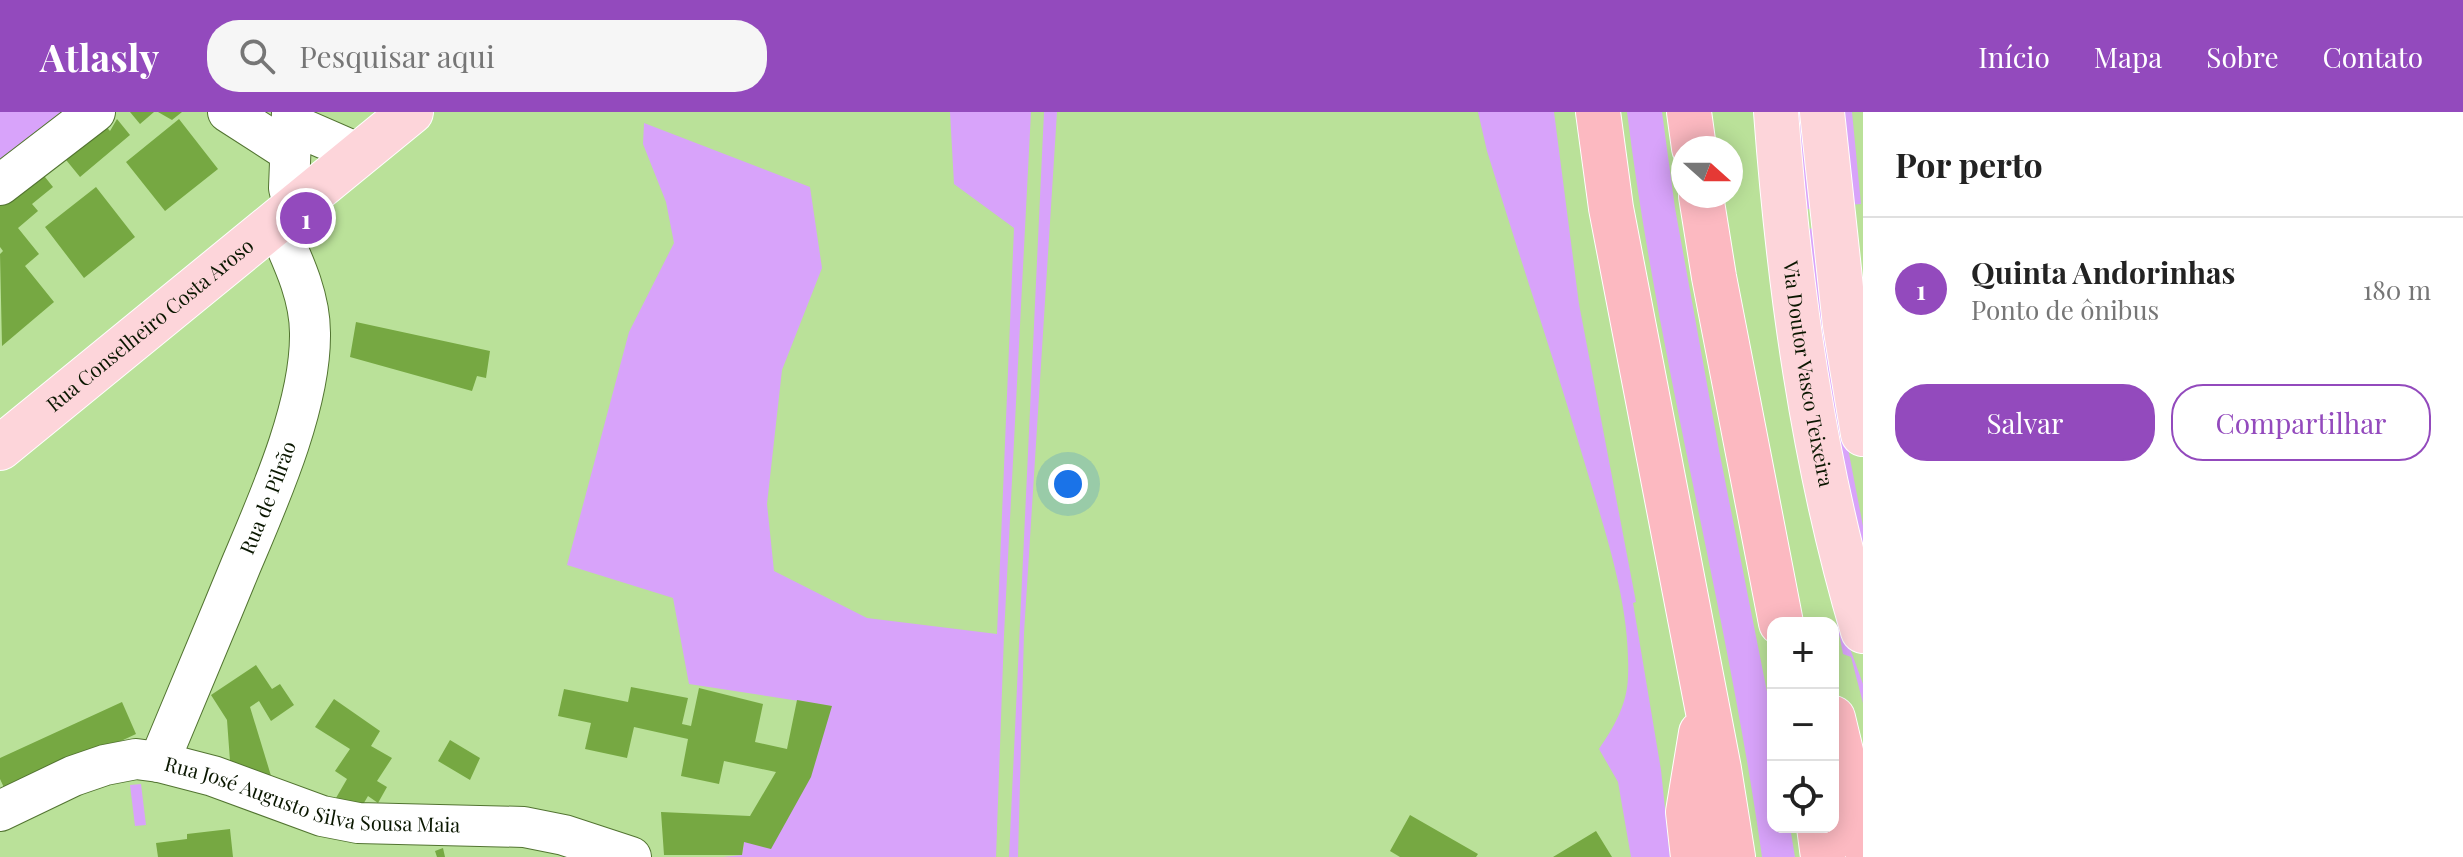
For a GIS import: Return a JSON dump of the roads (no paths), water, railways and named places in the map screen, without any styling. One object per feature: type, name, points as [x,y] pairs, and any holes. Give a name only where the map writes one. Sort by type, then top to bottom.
[{"type":"highway","points":[[1598,112],[1611,208],[1733,857]]},
{"type":"highway","points":[[1689,112],[1692,136]]},
{"type":"highway","points":[[1703,208],[1780,617]]},
{"type":"highway","points":[[1763,532],[1796,617]]},
{"type":"highway","points":[[1693,857],[1688,812],[1706,703]]},
{"type":"highway","points":[[1839,743],[1863,843]]},
{"type":"highway","points":[[1820,833],[1823,857]]},
{"type":"main road","name":"Rua Conselheiro Costa Aroso","points":[[0,448],[411,112]]},
{"type":"main road","name":"Via Doutor Vasco Teixeira","points":[[1776,112],[1786,222],[1809,387],[1838,540],[1863,631]]},
{"type":"main road","points":[[1822,112],[1840,285],[1863,434]]},
{"type":"street","points":[[0,185],[95,112]]},
{"type":"street","points":[[228,112],[291,129],[360,154]]},
{"type":"street","name":"Rua de Pilrão","points":[[159,762],[279,475],[305,382],[310,333],[307,307],[285,216],[291,129]]},
{"type":"street","name":"Rua José Augusto Silva Sousa Maia","points":[[0,811],[73,776],[136,759],[213,776],[322,816],[358,823],[524,827],[564,835],[631,857]]},
{"type":"place","name":"Quinta Andorinhas","points":[[306,218]]}]
